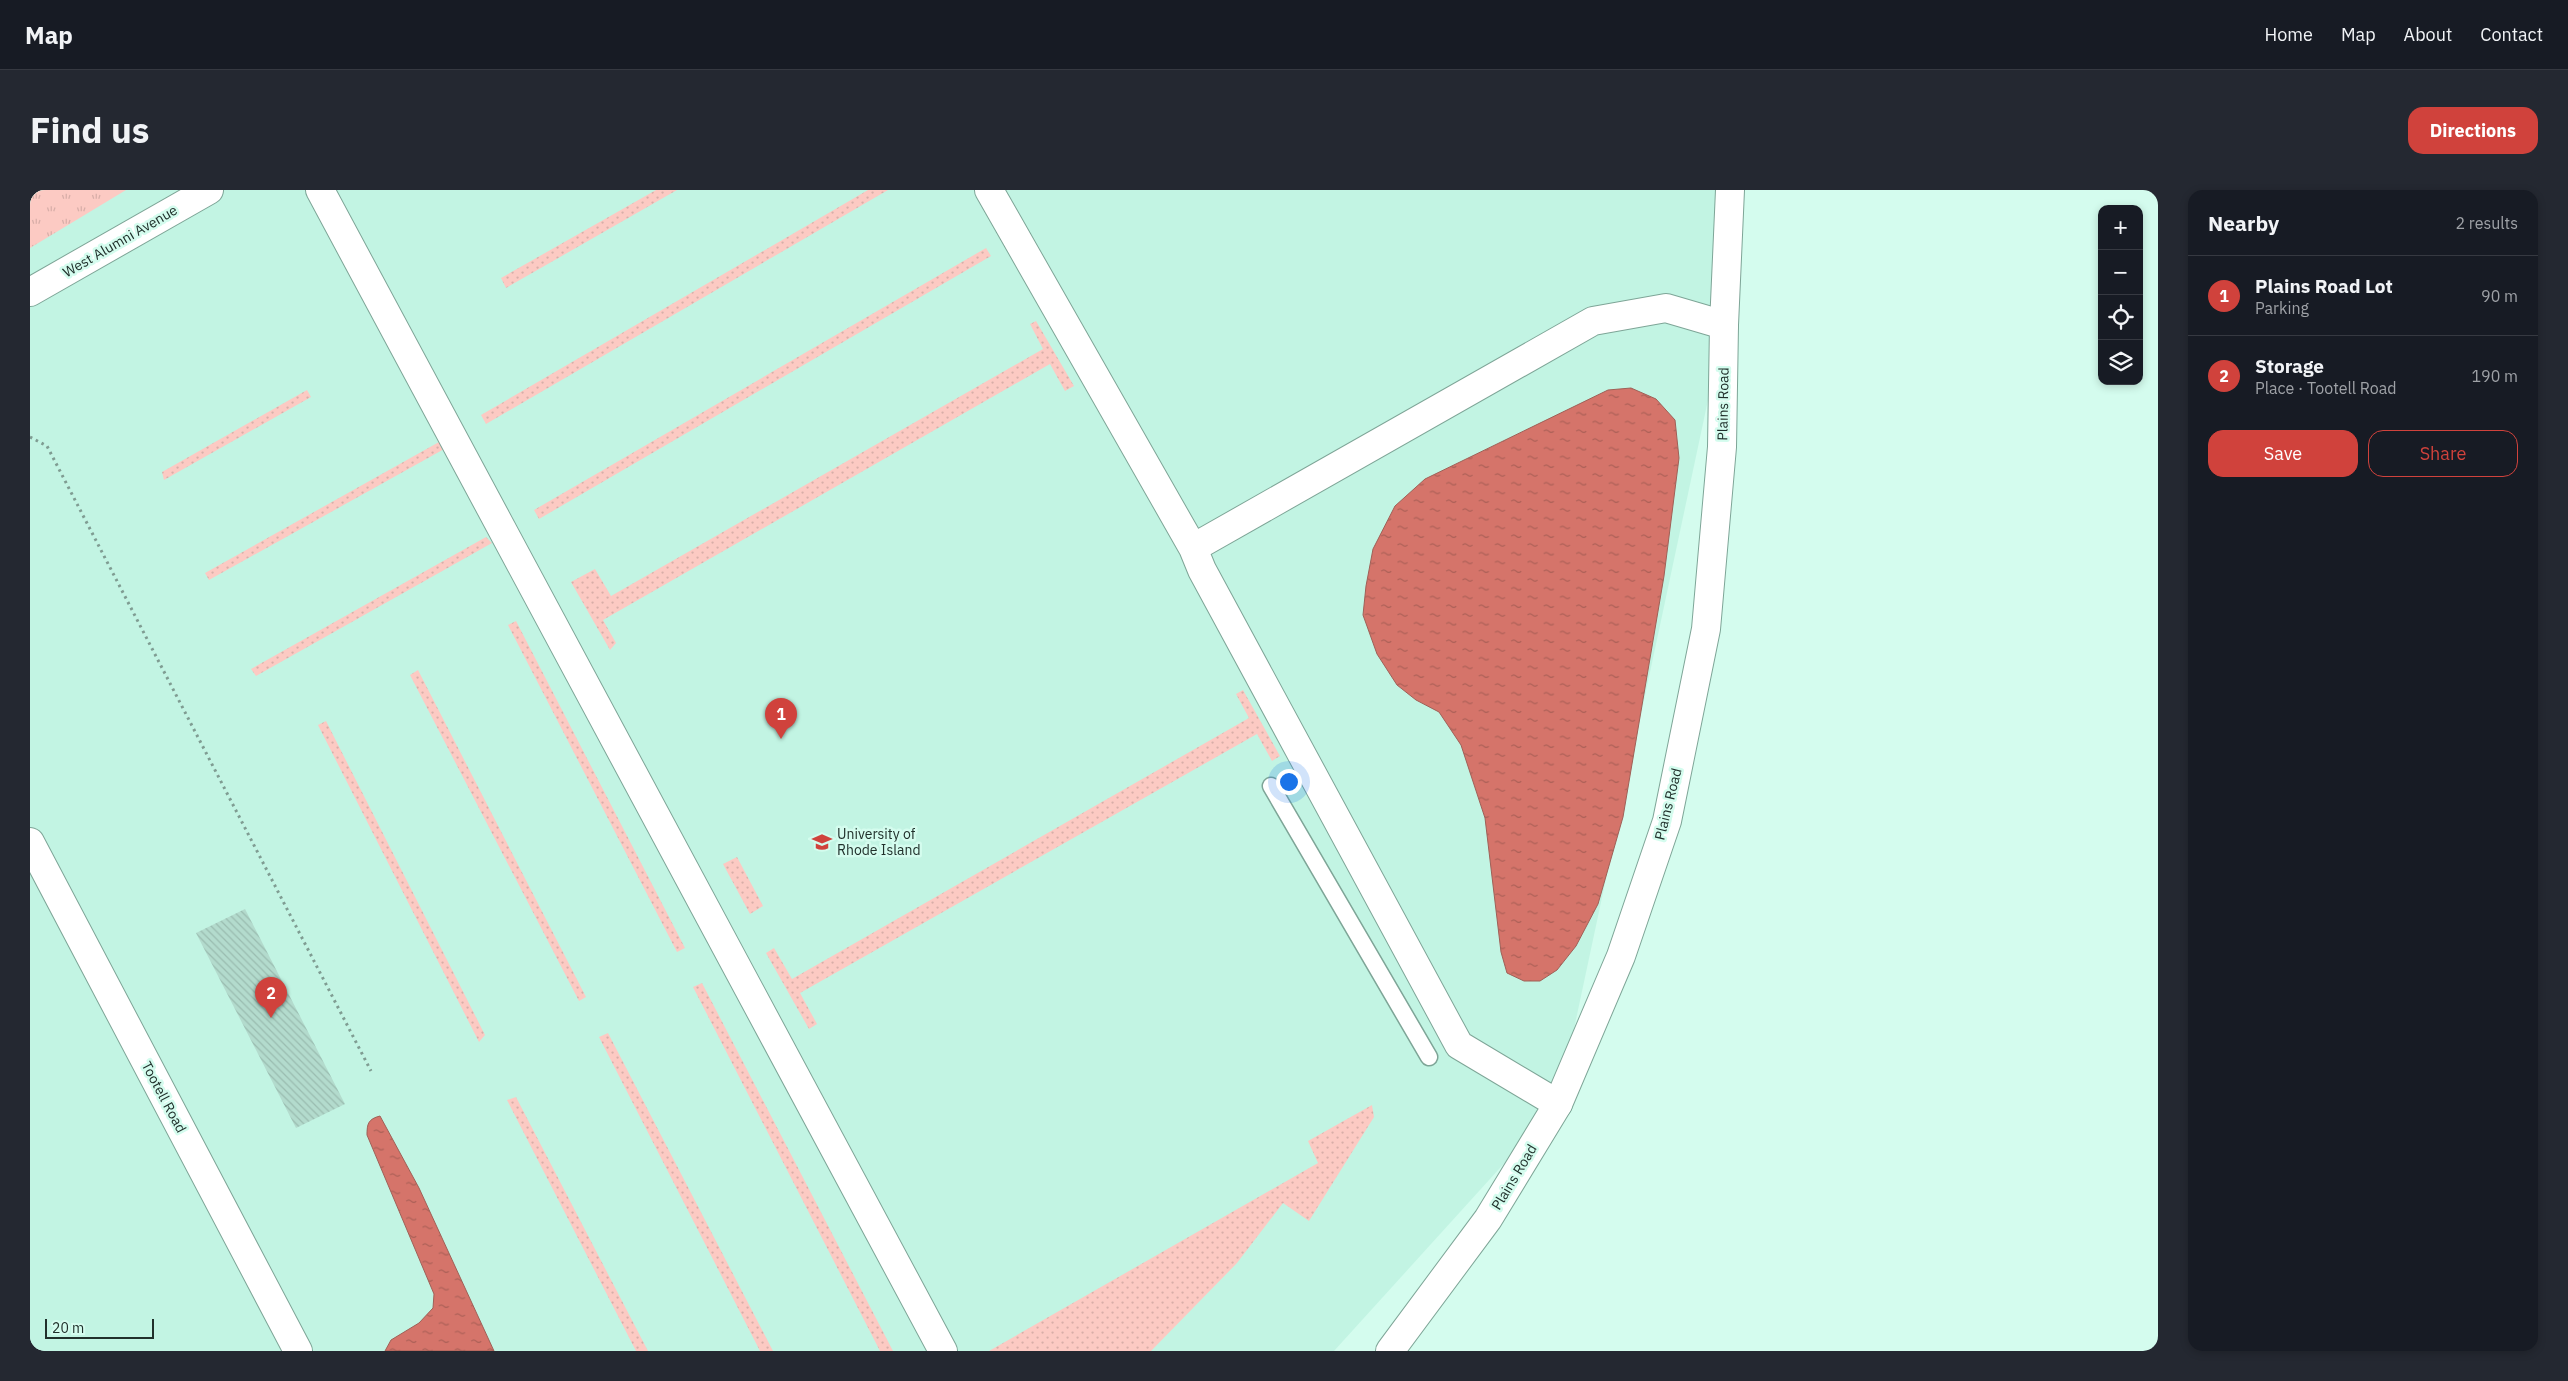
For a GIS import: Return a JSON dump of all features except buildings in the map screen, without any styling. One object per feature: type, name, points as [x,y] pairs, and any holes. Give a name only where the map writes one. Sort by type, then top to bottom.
[{"type":"street","name":"West Alumni Avenue","points":[[30,292],[209,190]]},
{"type":"street","points":[[320,190],[943,1351]]},
{"type":"street","points":[[988,190],[1192,548],[1202,570],[1459,1045],[1558,1104]]},
{"type":"street","name":"Plains Road","points":[[1390,1351],[1488,1219],[1558,1104],[1621,956],[1667,822],[1706,629],[1722,448],[1724,325],[1730,190]]},
{"type":"street","points":[[1192,548],[1593,321],[1666,308],[1724,325]]},
{"type":"street","name":"Tootell Road","points":[[30,842],[298,1351]]},
{"type":"lane","points":[[1271,786],[1430,1057]]},
{"type":"path","points":[[30,437],[47,446],[371,1071]]},
{"type":"shaded area","name":"University of Rhode Island","points":[[30,190],[1730,190],[1724,325],[1558,1104],[1334,1351],[30,1351]]},
{"type":"green space","points":[[30,190],[126,190],[30,248]]},
{"type":"green space","points":[[656,190],[677,190],[506,288],[501,278]]},
{"type":"green space","points":[[868,190],[888,190],[486,424],[481,415]]},
{"type":"green space","points":[[986,248],[991,256],[539,519],[534,510]]},
{"type":"green space","points":[[1036,321],[1074,386],[1065,391],[1050,364],[603,620],[616,643],[610,650],[571,582],[595,569],[611,596],[1043,349],[1030,324]]},
{"type":"green space","points":[[307,390],[311,397],[164,480],[162,472]]},
{"type":"green space","points":[[439,442],[446,448],[209,580],[205,573]]},
{"type":"green space","points":[[486,537],[492,543],[256,676],[251,669]]},
{"type":"green space","points":[[516,621],[685,948],[677,952],[508,625]]},
{"type":"green space","points":[[418,670],[586,997],[579,1001],[410,675]]},
{"type":"green space","points":[[1243,690],[1280,756],[1272,761],[1257,734],[800,993],[817,1024],[809,1029],[766,953],[774,948],[792,979],[1249,718],[1236,694]]},
{"type":"green space","points":[[326,721],[485,1035],[479,1042],[318,725]]},
{"type":"green space","points":[[737,857],[763,906],[750,914],[723,864]]},
{"type":"green space","points":[[702,983],[893,1351],[880,1351],[693,987]]},
{"type":"green space","points":[[608,1033],[773,1351],[760,1351],[599,1037]]},
{"type":"green space","points":[[516,1097],[648,1351],[636,1351],[507,1100]]},
{"type":"green space","points":[[1372,1105],[1374,1117],[1309,1221],[1283,1203],[1237,1263],[1151,1351],[989,1351],[1318,1163],[1308,1141]]},
{"type":"water","points":[[1631,388],[1656,399],[1675,420],[1679,458],[1664,576],[1623,817],[1598,904],[1576,946],[1557,970],[1540,981],[1524,981],[1507,973],[1501,952],[1485,818],[1461,745],[1439,712],[1416,700],[1397,685],[1377,654],[1363,615],[1366,586],[1373,549],[1395,506],[1425,479],[1608,390]]},
{"type":"water","points":[[380,1116],[419,1188],[494,1351],[385,1351],[391,1340],[419,1323],[433,1308],[434,1294],[367,1135],[369,1123]]},
{"type":"place","name":"Plains Road Lot","points":[[781,739]]},
{"type":"place","name":"University of Rhode Island","points":[[822,842]]},
{"type":"place","name":"Storage","points":[[271,1018]]}]
